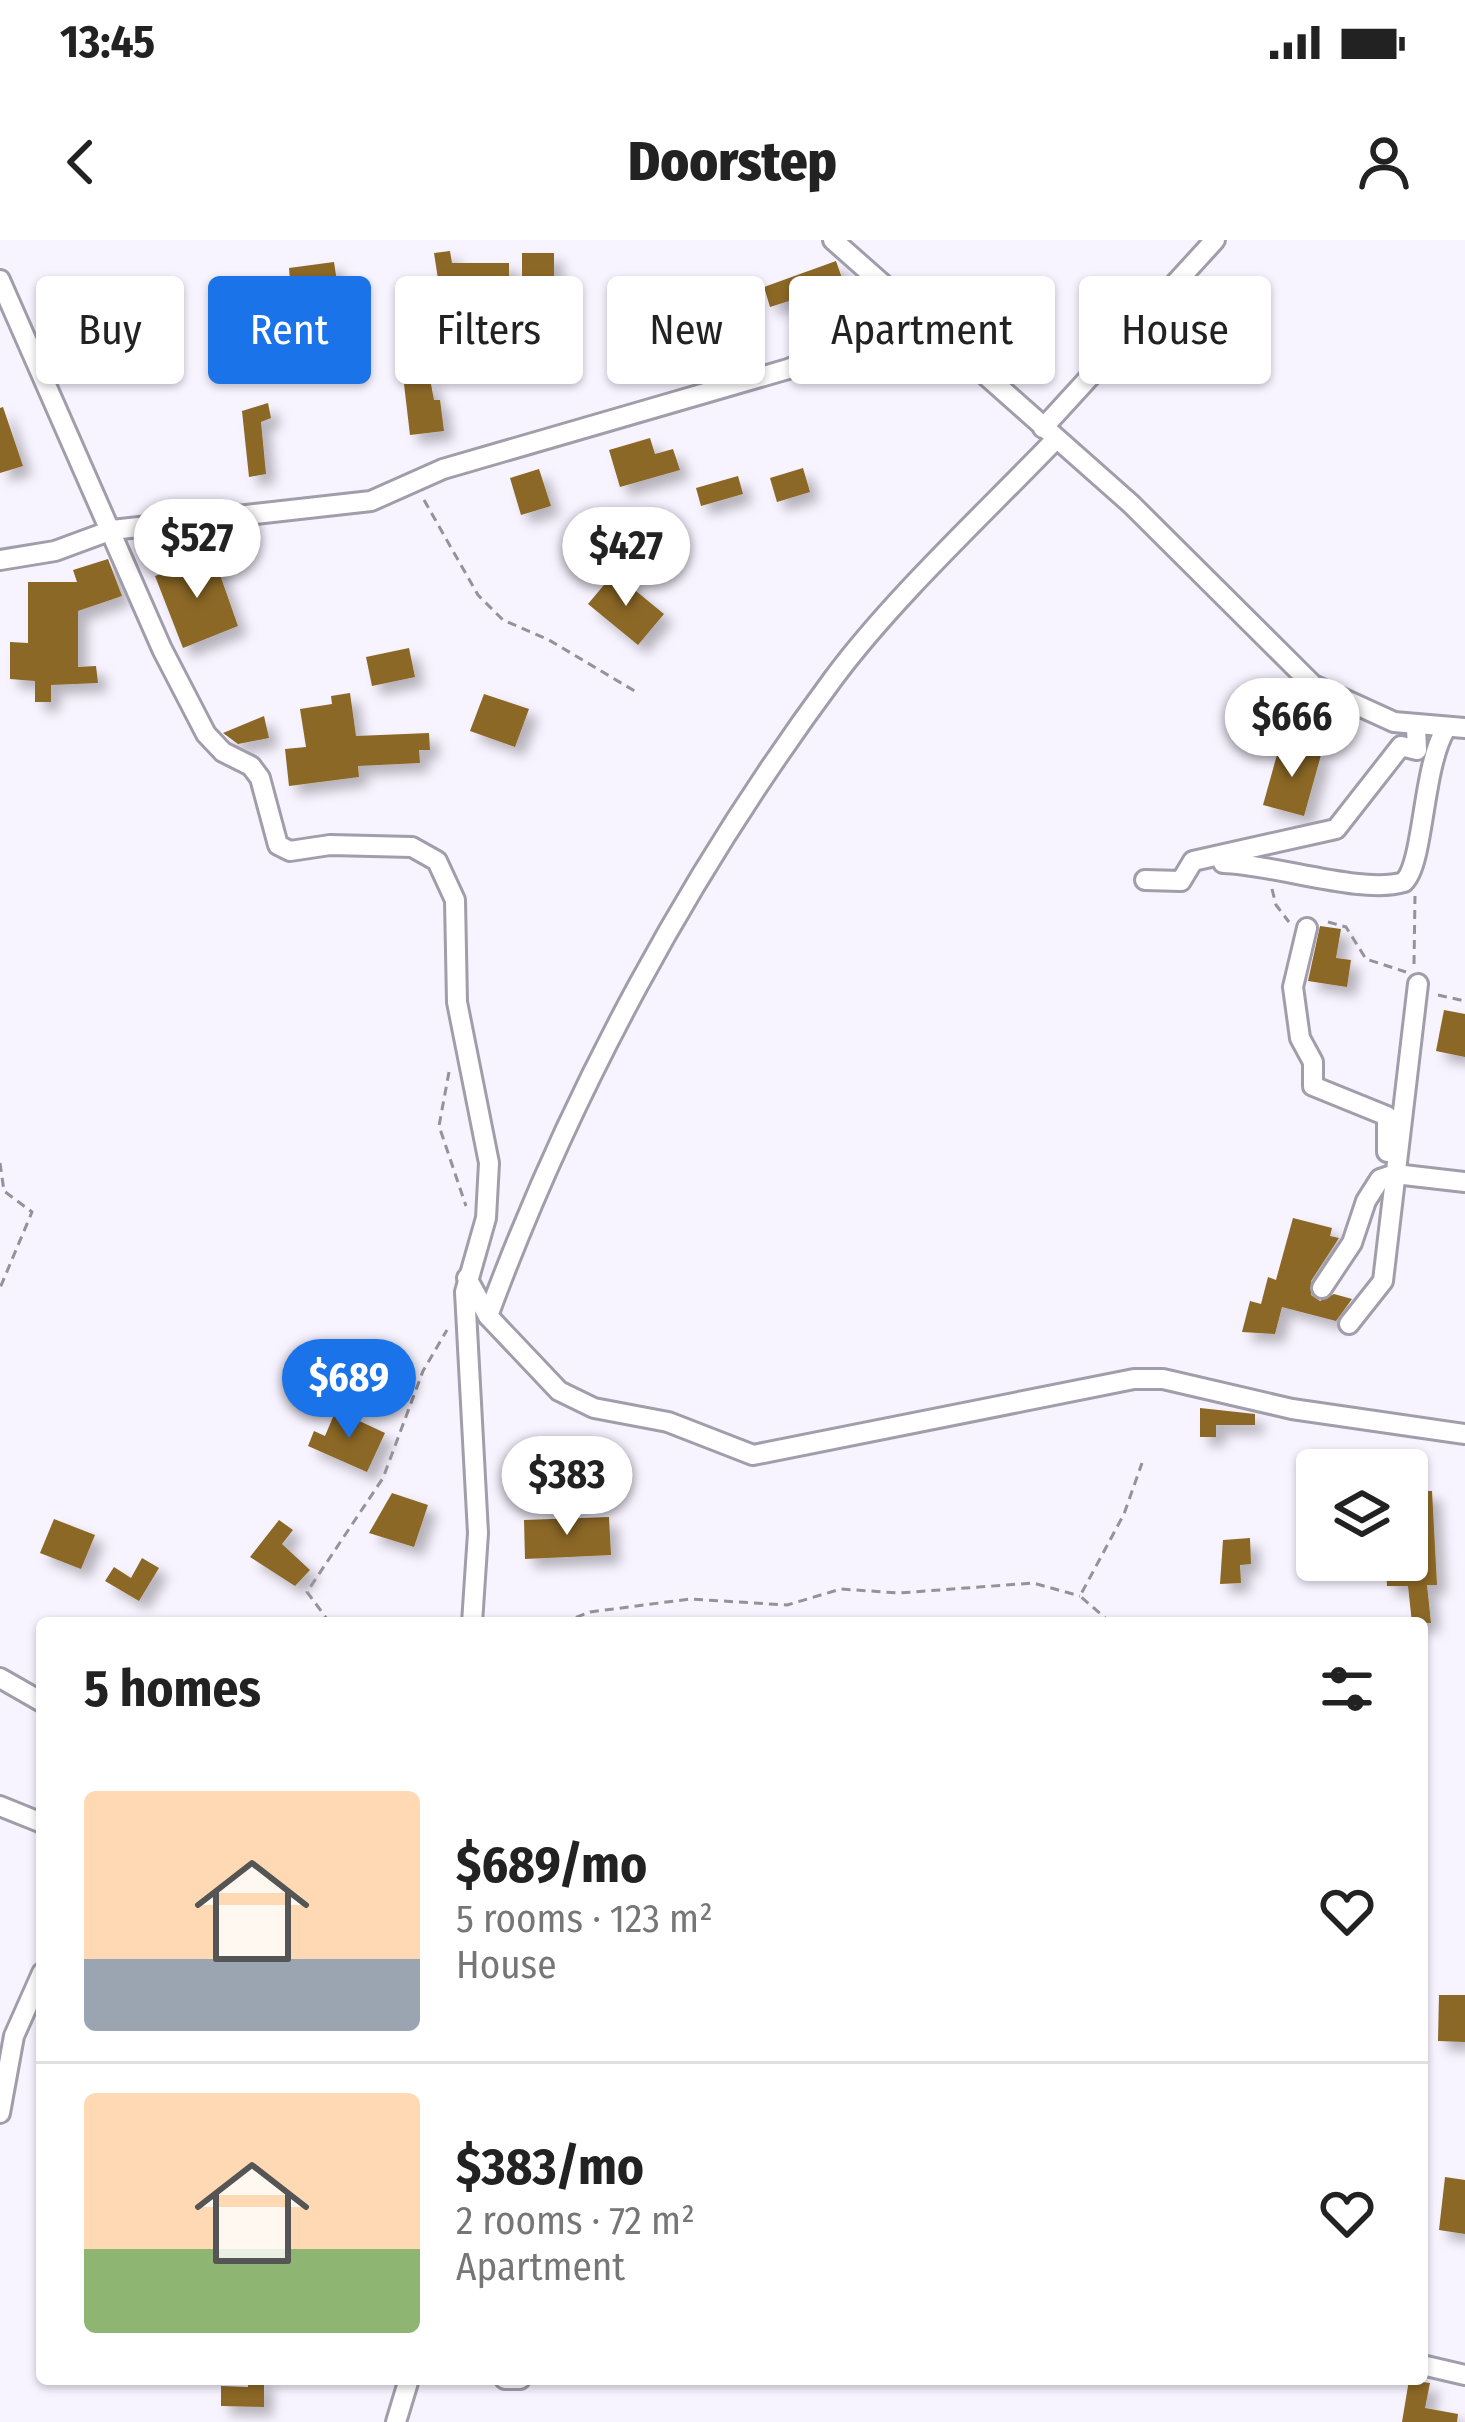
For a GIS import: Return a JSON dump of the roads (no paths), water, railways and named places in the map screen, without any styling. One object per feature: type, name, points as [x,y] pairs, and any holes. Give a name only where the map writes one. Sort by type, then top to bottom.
[{"type":"street","points":[[833,240],[871,276]]},
{"type":"street","points":[[488,1316],[526,1212],[709,861],[836,675],[1215,240]]},
{"type":"street","points":[[0,280],[196,717],[223,752],[251,766],[260,778],[278,845],[290,850],[330,845],[412,847],[437,861],[455,900],[462,1036],[489,1163],[465,1304],[478,1534],[472,1617]]},
{"type":"street","points":[[0,560],[55,551],[112,530],[361,504],[559,432],[789,368]]},
{"type":"street","points":[[992,384],[1131,504],[1313,685],[1348,705],[1416,727],[1455,729]]},
{"type":"street","points":[[1145,880],[1180,880],[1193,861],[1336,829],[1401,746],[1417,749],[1416,727]]},
{"type":"street","points":[[1223,863],[1394,885],[1412,875],[1427,770],[1455,729]]},
{"type":"street","points":[[1307,928],[1293,987],[1300,1038],[1313,1062],[1312,1086],[1387,1116],[1391,1175]]},
{"type":"street","points":[[1349,1324],[1383,1281],[1391,1175],[1418,984]]},
{"type":"street","points":[[1322,1288],[1352,1243],[1374,1184],[1391,1175],[1465,1182]]},
{"type":"street","points":[[467,1278],[488,1316],[559,1391],[594,1408],[668,1422],[752,1455],[1134,1379],[1163,1379],[1292,1409],[1465,1434]]},
{"type":"street","points":[[0,1678],[36,1699]]},
{"type":"street","points":[[0,1807],[36,1821]]},
{"type":"street","points":[[0,2113],[14,2036],[36,1986]]},
{"type":"street","points":[[1428,2366],[1465,2375]]},
{"type":"street","points":[[396,2422],[407,2385]]}]
